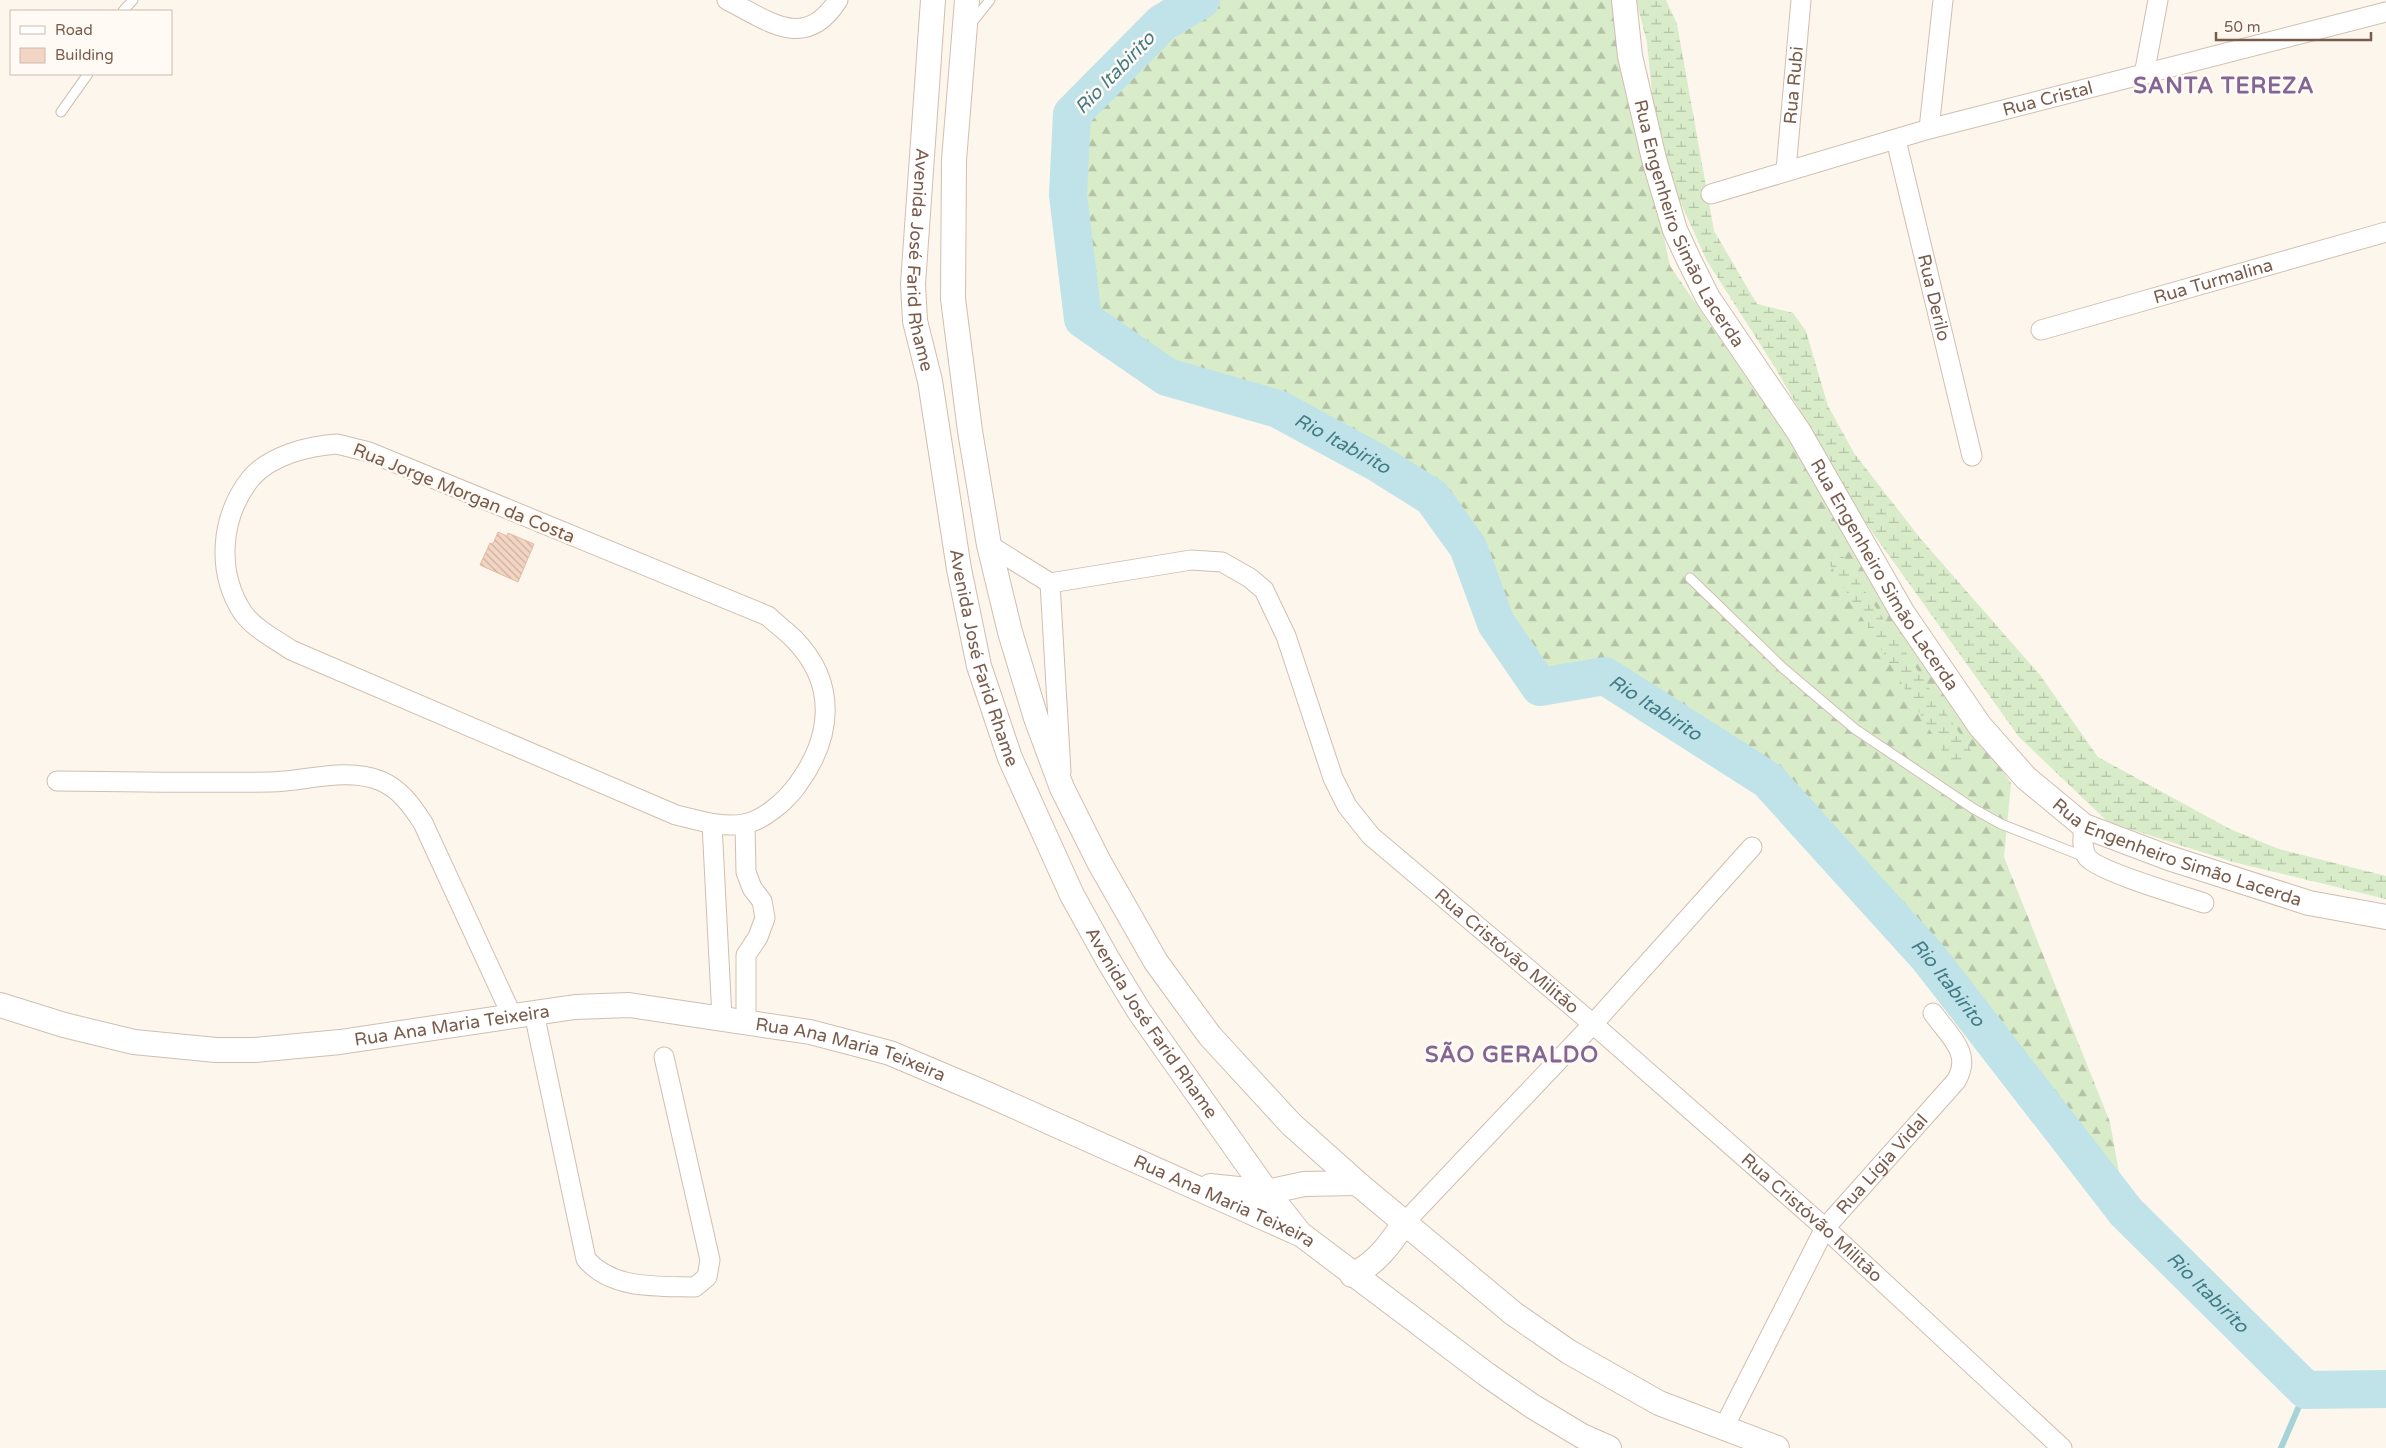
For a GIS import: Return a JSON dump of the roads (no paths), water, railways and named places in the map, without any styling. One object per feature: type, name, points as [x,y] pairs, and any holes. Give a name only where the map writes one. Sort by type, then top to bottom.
[{"type":"street","points":[[727,0],[779,26],[794,30],[806,28],[822,20],[838,0]]},
{"type":"street","name":"Avenida José Farid Rhame","points":[[933,0],[913,284],[915,321],[930,381],[959,568],[979,666],[1010,758],[1072,895],[1140,1011],[1268,1192],[1302,1235]]},
{"type":"street","points":[[967,0],[954,160],[953,299],[970,431],[989,545],[1010,632],[1036,718],[1062,788],[1099,862],[1156,962],[1210,1036],[1291,1124],[1358,1183],[1514,1314],[1568,1352],[1659,1403],[1723,1429],[1778,1448]]},
{"type":"street","name":"Rua Engenheiro Simão Lacerda","points":[[1624,0],[1630,56],[1654,159],[1675,230],[1708,298],[1799,432],[1902,612],[1980,726],[2026,778],[2084,826],[2143,849],[2309,903],[2386,917]]},
{"type":"street","name":"Rua Rubi","points":[[1786,170],[1802,0]]},
{"type":"street","points":[[1929,129],[1943,0]]},
{"type":"street","points":[[2144,75],[2158,0]]},
{"type":"street","name":"Rua Cristal","points":[[1711,194],[1786,170],[1929,129],[2386,12]]},
{"type":"street","name":"Rua Derilo","points":[[1896,140],[1972,456]]},
{"type":"street","name":"Rua Turmalina","points":[[2041,330],[2386,232]]},
{"type":"street","name":"Rua Jorge Morgan da Costa","points":[[337,444],[369,452],[768,616],[794,639],[817,671],[826,706],[823,739],[809,769],[792,793],[765,814],[744,824],[712,824],[667,811],[291,650],[264,633],[244,614],[232,591],[225,567],[225,535],[236,504],[252,477],[280,458],[311,446],[337,444]]},
{"type":"street","points":[[989,545],[1050,583],[1062,788]]},
{"type":"street","name":"Rua Cristóvão Militão","points":[[1050,583],[1190,560],[1222,562],[1250,578],[1264,590],[1272,604],[1286,636],[1333,778],[1347,806],[1359,823],[1404,866],[1593,1024],[1825,1228],[2046,1441],[2062,1448]]},
{"type":"street","points":[[57,782],[273,782],[347,774],[366,776],[392,786],[424,823],[524,1016],[586,1260],[600,1272],[627,1282],[647,1286],[695,1287],[707,1276],[710,1260],[664,1057]]},
{"type":"street","points":[[712,824],[722,1018]]},
{"type":"street","points":[[744,824],[748,880],[762,901],[765,918],[758,937],[746,955],[746,1022]]},
{"type":"street","points":[[2084,826],[2083,846],[2087,857],[2132,879],[2204,903]]},
{"type":"street","points":[[1352,1275],[1368,1268],[1378,1259],[1405,1222],[1593,1024],[1752,846]]},
{"type":"street","name":"Rua Ana Maria Teixeira","points":[[0,1005],[64,1025],[134,1042],[216,1050],[255,1050],[340,1042],[598,1004],[722,1018],[810,1032],[890,1053],[987,1094],[1302,1235],[1352,1275],[1532,1406],[1582,1436],[1609,1448]]},
{"type":"street","name":"Rua Lígia Vidal","points":[[1723,1429],[1825,1228],[1956,1081],[1963,1070],[1964,1061],[1961,1053],[1933,1013]]},
{"type":"street","points":[[1188,1184],[1268,1192],[1304,1184],[1358,1183]]},
{"type":"lane","points":[[124,10],[133,0]]},
{"type":"lane","points":[[964,33],[990,0]]},
{"type":"lane","points":[[61,112],[87,75]]},
{"type":"lane","points":[[1690,578],[1783,668],[1854,729],[1974,809],[2001,824],[2058,848],[2087,857]]},
{"type":"waterway","name":"Rio Itabirito","points":[[1201,0],[1162,23],[1072,114],[1068,195],[1083,319],[1167,377],[1278,409],[1376,462],[1432,497],[1468,547],[1496,623],[1540,687],[1605,676],[1768,780],[1929,958],[2126,1212],[2306,1390],[2386,1389]]},
{"type":"waterway","points":[[2281,1448],[2306,1390]]},
{"type":"district","name":"SANTA TEREZA","points":[[2224,86]]},
{"type":"district","name":"SÃO GERALDO","points":[[1512,1055]]}]
